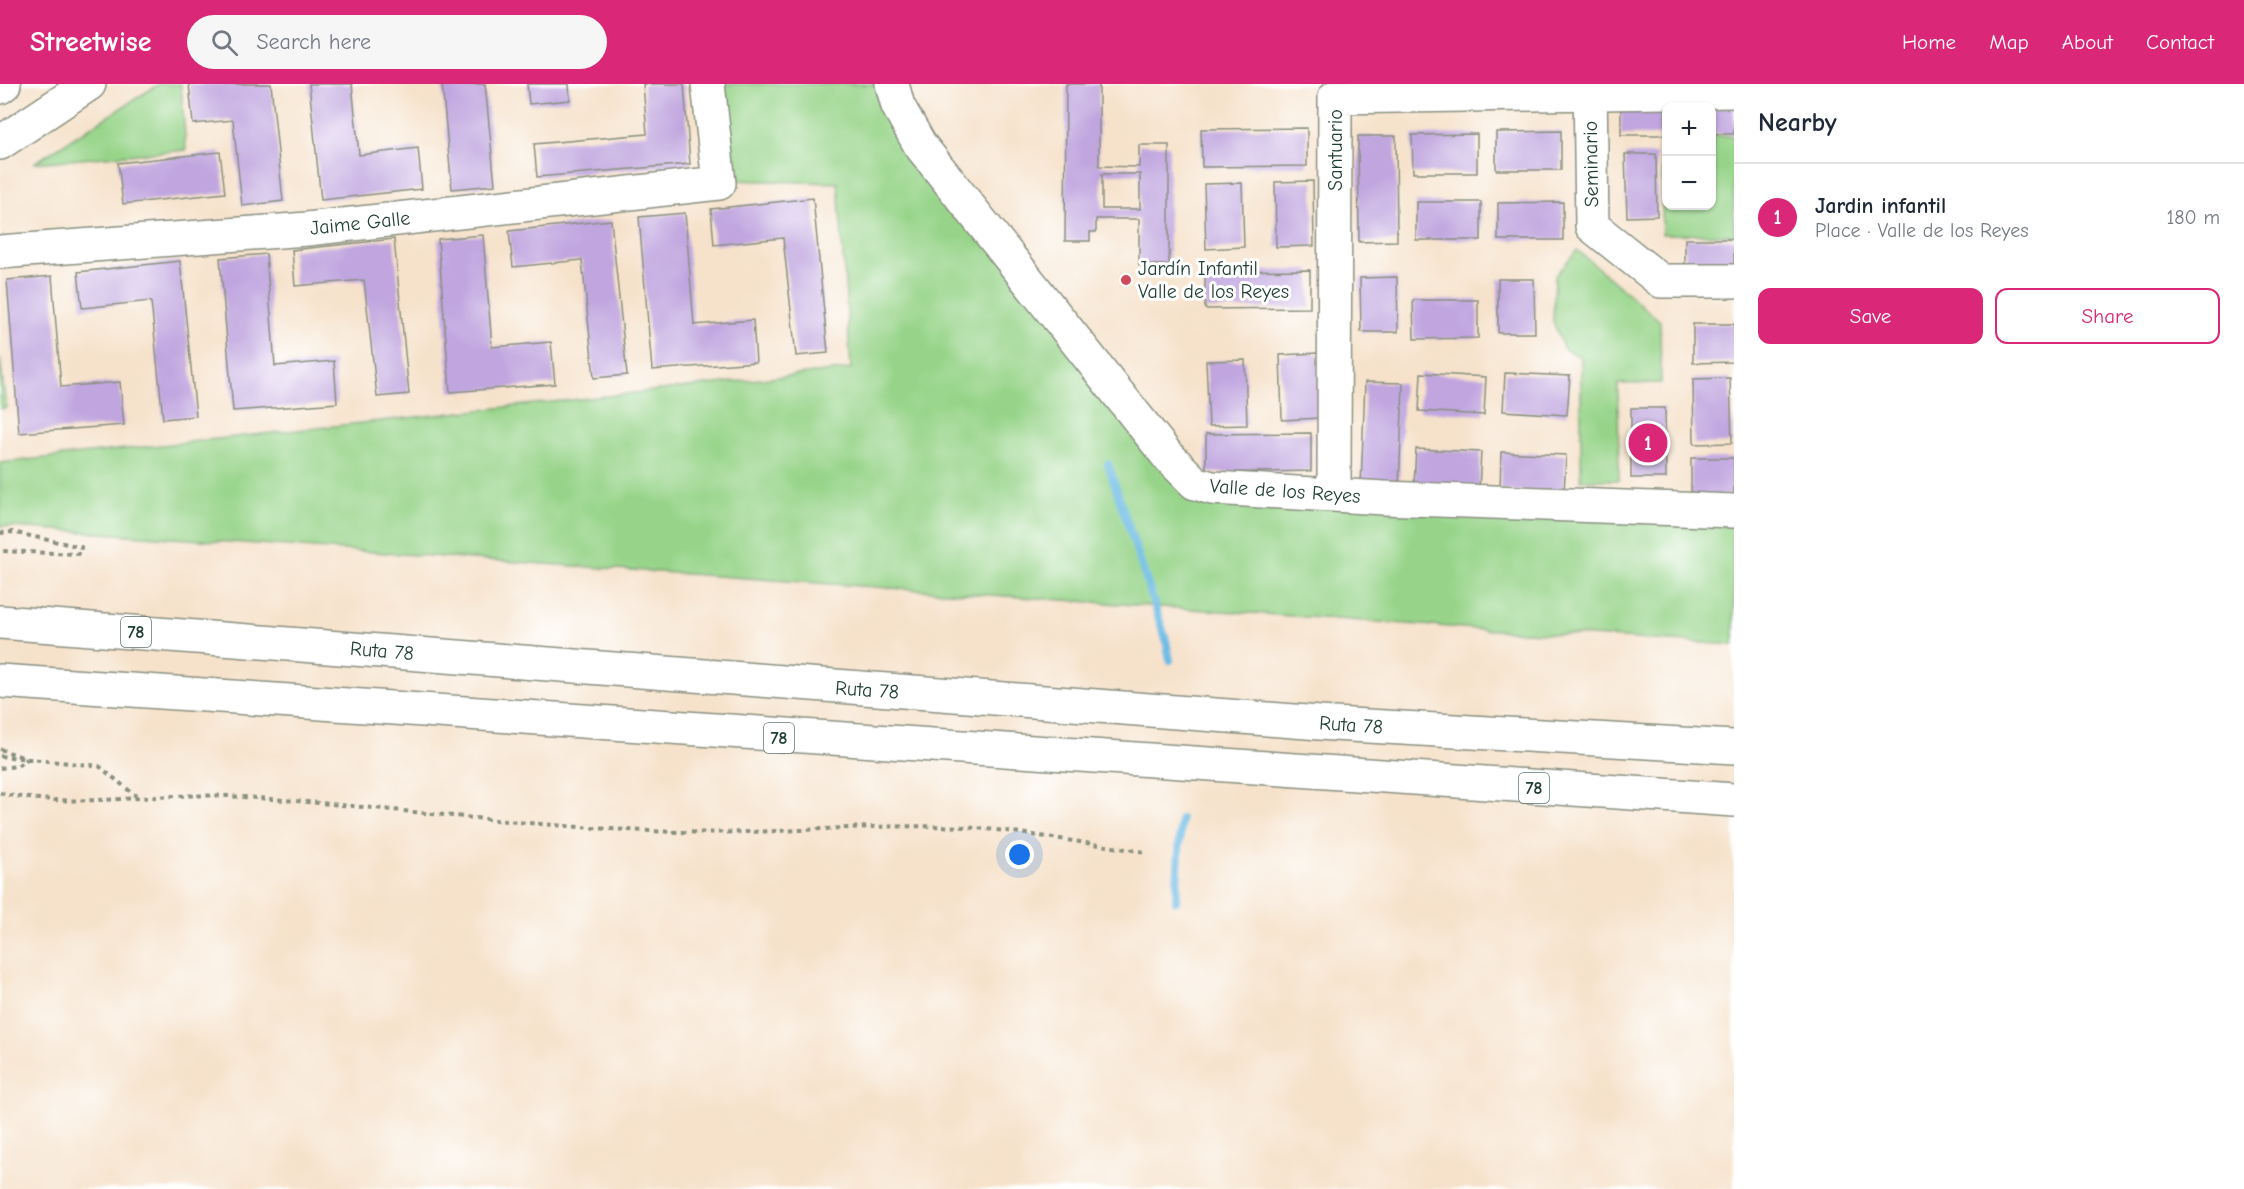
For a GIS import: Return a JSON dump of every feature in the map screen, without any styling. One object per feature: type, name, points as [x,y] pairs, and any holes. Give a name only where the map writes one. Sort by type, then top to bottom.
[{"type":"main road","points":[[0,87],[4,84]]},
{"type":"main road","points":[[0,143],[90,84]]},
{"type":"main road","name":"Jaime Galle","points":[[0,252],[307,229],[718,183],[708,84]]},
{"type":"main road","name":"Valle de los Reyes","points":[[892,84],[898,105],[920,145],[1181,472],[1195,483],[1212,488],[1334,495],[1734,511]]},
{"type":"main road","name":"Santuario","points":[[1334,495],[1335,97],[1590,88],[1734,91]]},
{"type":"main road","name":"Seminario","points":[[1590,88],[1592,226],[1661,281],[1734,281]]},
{"type":"main road","name":"Ruta 78","points":[[0,622],[1333,724],[1734,747]]},
{"type":"main road","name":"78","points":[[0,681],[966,751],[1734,800]]},
{"type":"path","points":[[0,533],[12,532],[81,547],[80,554],[0,551]]},
{"type":"path","points":[[0,749],[28,759]]},
{"type":"path","points":[[0,756],[99,766],[136,796]]},
{"type":"path","points":[[0,768],[17,766],[28,759]]},
{"type":"path","points":[[0,793],[70,801],[136,796],[252,798],[471,819],[678,832],[964,827],[1007,831],[1146,852]]},
{"type":"green space","points":[[159,84],[181,84],[186,150],[34,163]]},
{"type":"green space","points":[[722,84],[880,84],[1173,481],[1734,525],[1734,645],[0,526],[0,463],[851,369],[838,183],[730,180]]},
{"type":"green space","points":[[1716,136],[1734,136],[1734,235],[1662,234],[1662,210],[1716,210]]},
{"type":"green space","points":[[1577,250],[1660,321],[1661,383],[1618,384],[1619,480],[1581,480],[1581,357],[1564,349],[1553,321],[1555,276]]},
{"type":"green space","points":[[0,358],[6,408],[0,409]]},
{"type":"building","points":[[189,84],[271,84],[283,201],[242,206],[233,120],[193,124]]},
{"type":"building","points":[[309,84],[352,84],[359,155],[418,148],[422,189],[321,200]]},
{"type":"building","points":[[442,84],[485,84],[495,185],[452,189]]},
{"type":"building","points":[[527,84],[569,84],[570,100],[529,104]]},
{"type":"building","points":[[643,84],[684,84],[690,164],[537,177],[534,144],[647,134]]},
{"type":"building","points":[[1066,84],[1099,84],[1099,166],[1139,167],[1139,145],[1169,145],[1169,265],[1139,265],[1139,219],[1096,219],[1096,232],[1090,232],[1090,241],[1065,241]],"holes":[[[1102,174],[1140,174],[1140,209],[1102,209]]]},
{"type":"building","points":[[1734,100],[1734,134],[1716,134],[1716,102],[1662,102],[1662,135],[1621,135],[1621,101]]},
{"type":"building","points":[[1307,128],[1307,166],[1202,167],[1201,129]]},
{"type":"building","points":[[1561,131],[1561,170],[1496,170],[1496,132]]},
{"type":"building","points":[[1477,134],[1477,173],[1413,173],[1412,135]]},
{"type":"building","points":[[1358,136],[1396,136],[1397,241],[1359,242]]},
{"type":"building","points":[[220,152],[225,193],[123,204],[118,163]]},
{"type":"building","points":[[1625,154],[1656,154],[1657,216],[1627,217]]},
{"type":"building","points":[[1313,181],[1314,246],[1276,247],[1275,182]]},
{"type":"building","points":[[1242,183],[1244,247],[1206,249],[1204,184]]},
{"type":"building","points":[[813,198],[828,353],[796,356],[783,238],[714,245],[711,209]]},
{"type":"building","points":[[1416,202],[1481,202],[1481,240],[1416,240]]},
{"type":"building","points":[[1563,202],[1563,240],[1498,240],[1498,203]]},
{"type":"building","points":[[685,213],[694,325],[753,320],[756,362],[652,370],[639,217]]},
{"type":"building","points":[[611,220],[627,375],[594,378],[582,260],[513,267],[509,231]]},
{"type":"building","points":[[483,235],[492,347],[551,342],[555,384],[450,392],[438,239]]},
{"type":"building","points":[[394,239],[409,394],[377,397],[364,280],[295,286],[292,250]]},
{"type":"building","points":[[1685,239],[1734,239],[1734,270],[1685,270]]},
{"type":"building","points":[[266,254],[275,366],[334,361],[337,403],[233,411],[220,258]]},
{"type":"building","points":[[180,261],[196,416],[163,419],[151,301],[82,308],[78,272]]},
{"type":"building","points":[[1310,270],[1310,308],[1205,309],[1205,271]]},
{"type":"building","points":[[52,276],[61,387],[120,382],[124,425],[19,433],[7,280]]},
{"type":"building","points":[[1397,277],[1398,332],[1361,332],[1360,278]]},
{"type":"building","points":[[1498,279],[1534,279],[1535,333],[1498,333]]},
{"type":"building","points":[[1413,300],[1478,300],[1478,338],[1414,339]]},
{"type":"building","points":[[1693,324],[1734,324],[1734,362],[1693,363]]},
{"type":"building","points":[[1318,353],[1320,418],[1282,420],[1280,355]]},
{"type":"building","points":[[1245,360],[1247,425],[1209,426],[1206,361]]},
{"type":"building","points":[[1421,373],[1486,377],[1484,415],[1419,411]]},
{"type":"building","points":[[1505,373],[1570,376],[1567,415],[1503,411]]},
{"type":"building","points":[[1730,378],[1732,443],[1694,444],[1693,379]]},
{"type":"building","points":[[1365,382],[1403,383],[1399,489],[1361,487]]},
{"type":"building","points":[[1631,408],[1665,408],[1666,478],[1631,478]]},
{"type":"building","points":[[1311,433],[1311,471],[1206,473],[1206,434]]},
{"type":"building","points":[[1416,449],[1481,452],[1479,490],[1414,486]]},
{"type":"building","points":[[1501,452],[1566,455],[1564,494],[1500,490]]},
{"type":"building","points":[[1691,458],[1734,458],[1734,496],[1691,496]]},
{"type":"waterway","points":[[1108,464],[1166,640],[1170,660]]},
{"type":"waterway","points":[[1176,901],[1181,819]]},
{"type":"place","name":"Jardín Infantil Valle de los Reyes","points":[[1126,280]]},
{"type":"place","name":"Jardin infantil","points":[[1648,443]]}]
